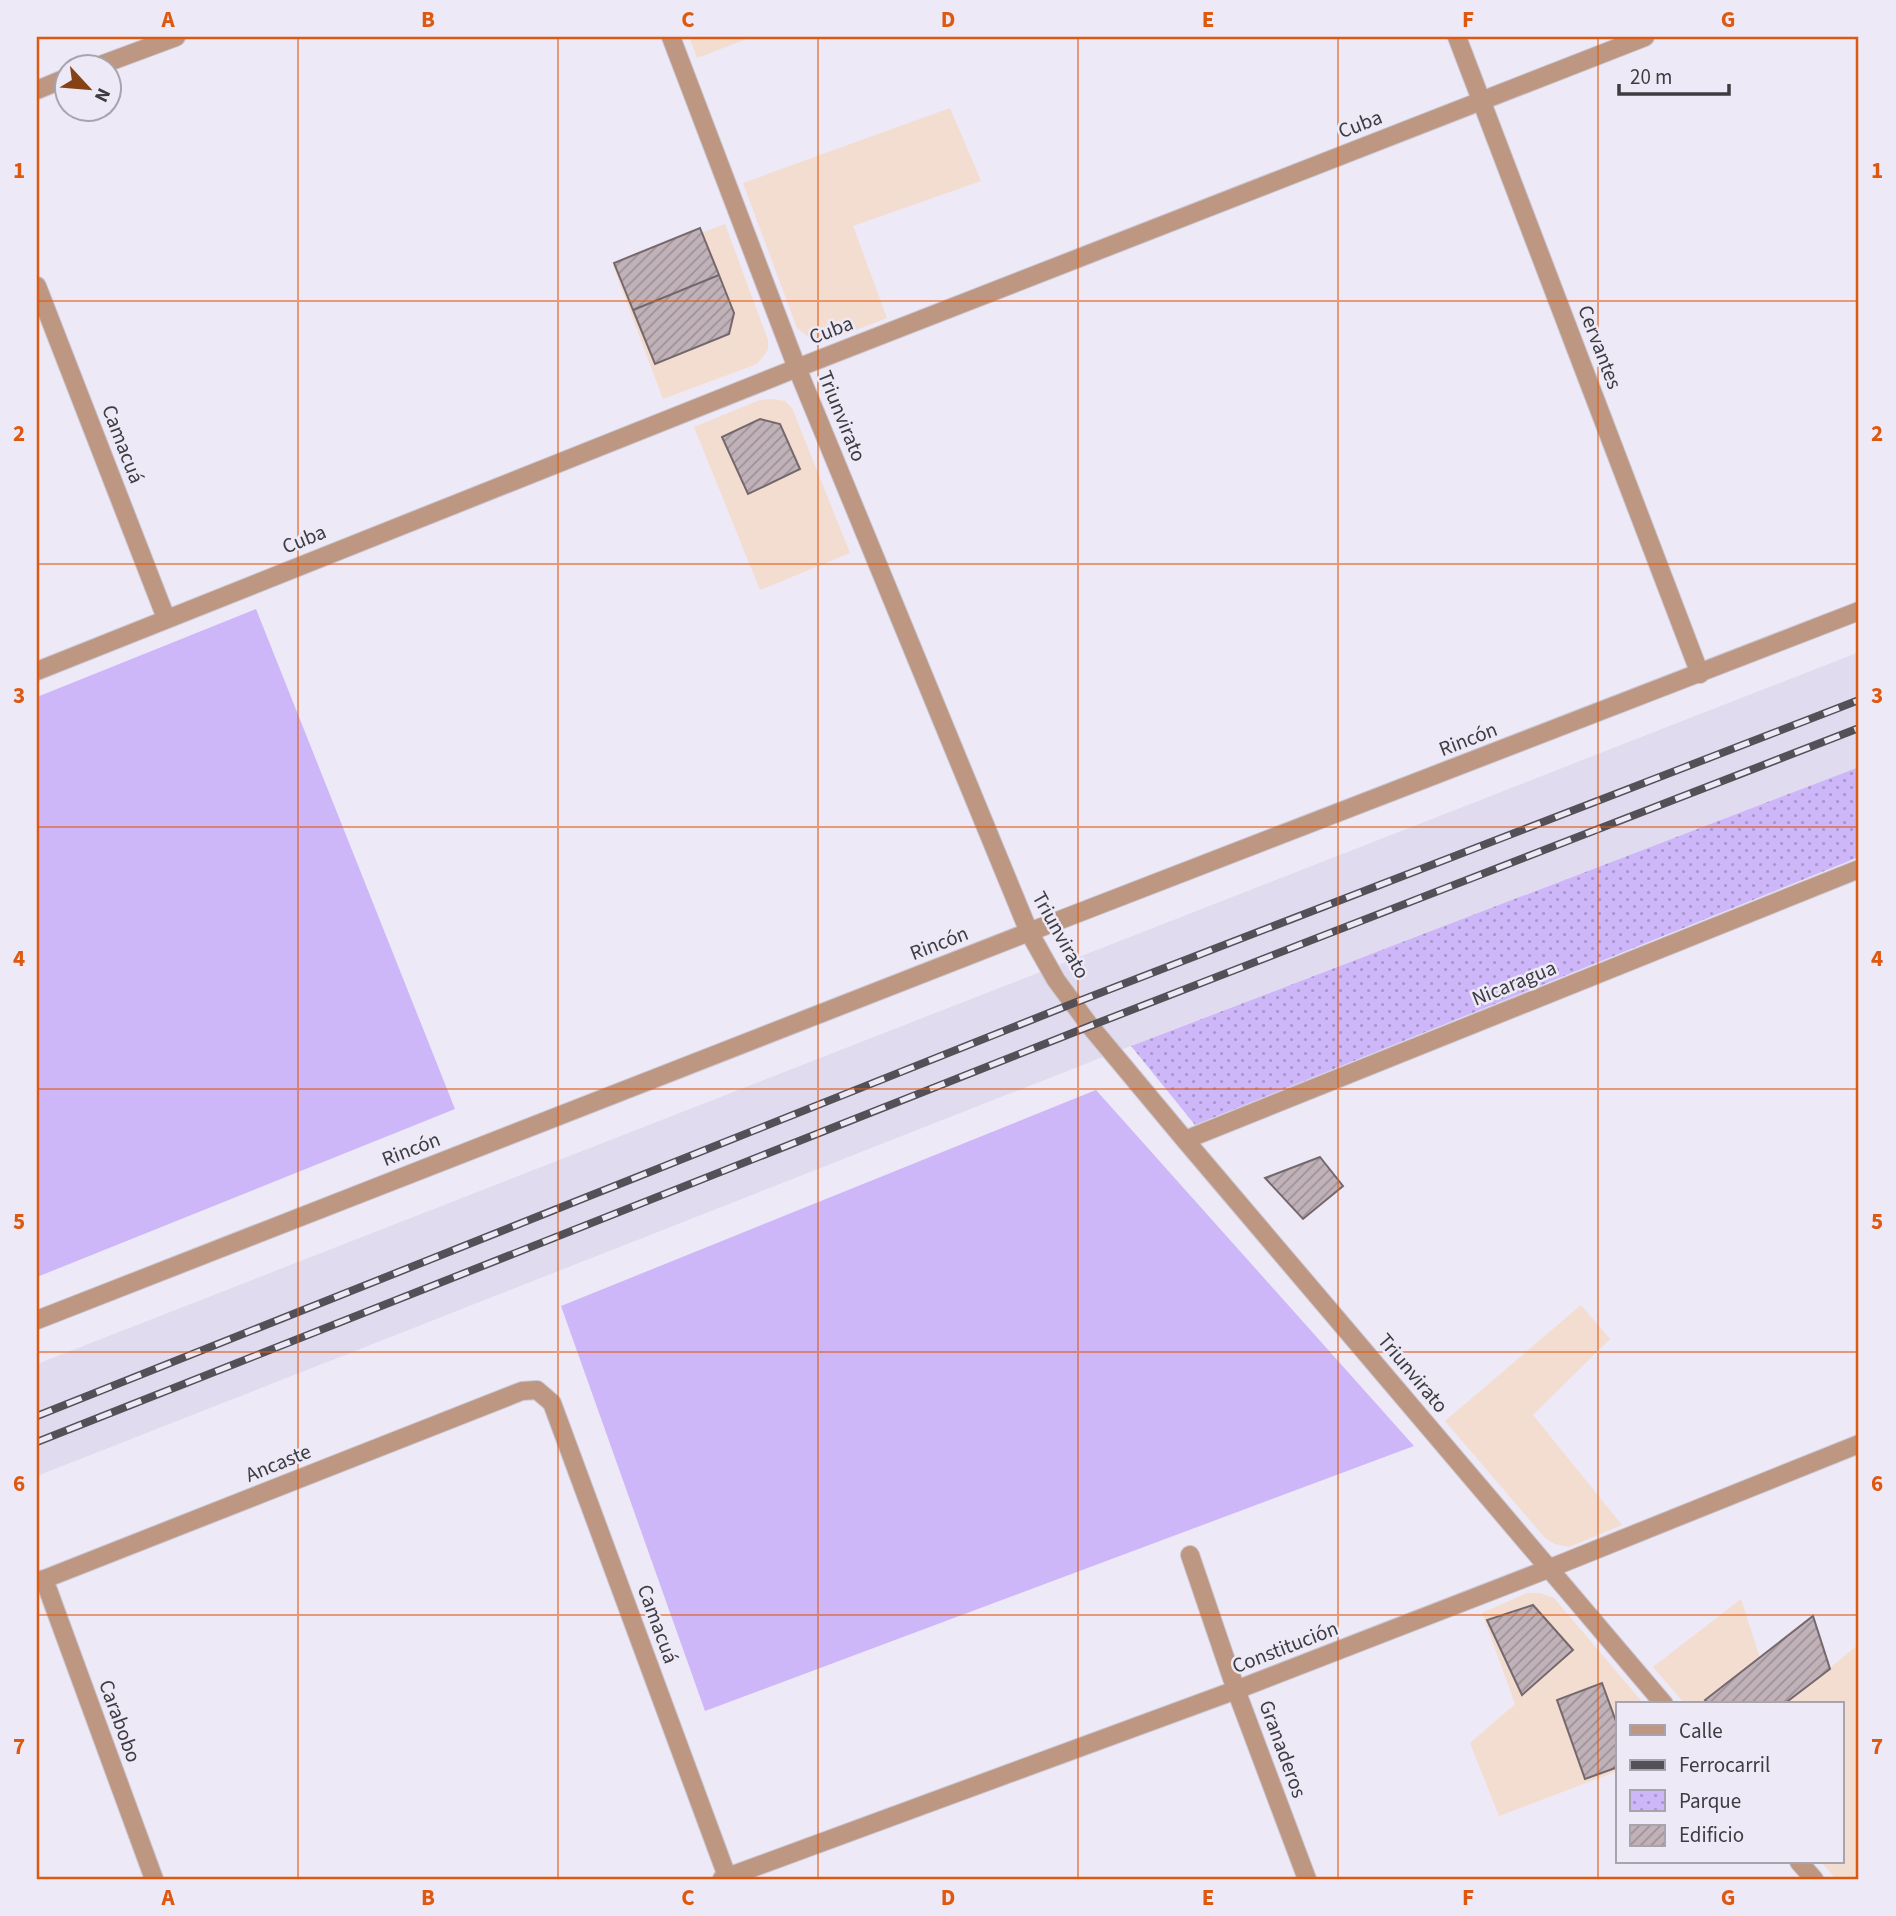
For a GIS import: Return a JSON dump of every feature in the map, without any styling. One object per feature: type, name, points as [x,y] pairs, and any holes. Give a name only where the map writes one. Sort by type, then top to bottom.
[{"type":"street","points":[[122,57],[176,37]]},
{"type":"street","name":"Triunvirato","points":[[671,37],[797,368],[1029,932],[1056,980],[1185,1140],[1662,1702]]},
{"type":"street","name":"Cervantes","points":[[1457,37],[1700,674]]},
{"type":"street","name":"Cuba","points":[[37,671],[797,368],[1645,37]]},
{"type":"street","name":"Camacuá","points":[[37,286],[166,618]]},
{"type":"street","name":"Rincón","points":[[37,1320],[1859,611]]},
{"type":"street","name":"Nicaragua","points":[[1185,1140],[1859,869]]},
{"type":"street","name":"Camacuá","points":[[537,1390],[552,1404],[726,1879]]},
{"type":"street","name":"Ancaste","points":[[41,1581],[522,1391],[537,1390]]},
{"type":"street","name":"Constitución","points":[[726,1879],[1236,1690],[1859,1444]]},
{"type":"street","name":"Granaderos","points":[[1189,1555],[1307,1879]]},
{"type":"street","name":"Carabobo","points":[[41,1581],[154,1879]]},
{"type":"street","points":[[1801,1864],[1814,1879]]},
{"type":"shaded area","points":[[689,37],[752,37],[697,58]]},
{"type":"shaded area","points":[[950,108],[981,181],[853,226],[887,318],[828,341],[808,337],[797,328],[743,183]]},
{"type":"shaded area","points":[[725,224],[768,340],[768,350],[757,364],[663,399],[613,266]]},
{"type":"shaded area","points":[[760,400],[785,401],[792,408],[850,553],[760,590],[694,427]]},
{"type":"shaded area","points":[[1859,652],[1859,767],[1141,1042],[37,1476],[37,1364]]},
{"type":"shaded area","points":[[1581,1305],[1610,1339],[1533,1415],[1622,1525],[1569,1547],[1555,1544],[1545,1538],[1445,1421]]},
{"type":"shaded area","points":[[1527,1593],[1540,1593],[1554,1598],[1642,1702],[1616,1702],[1616,1772],[1499,1816],[1470,1743],[1515,1704],[1482,1613]]},
{"type":"shaded area","points":[[1741,1599],[1760,1658],[1813,1616],[1830,1668],[1859,1644],[1859,1879],[1836,1879],[1823,1864],[1843,1864],[1843,1702],[1683,1702],[1653,1667]]},
{"type":"green space","points":[[256,609],[455,1109],[37,1277],[37,697]]},
{"type":"green space","points":[[1859,767],[1859,857],[1195,1125],[1131,1046]]},
{"type":"green space","points":[[1096,1090],[1414,1446],[705,1711],[561,1306]]},
{"type":"building","points":[[700,228],[719,275],[633,310],[614,263]]},
{"type":"building","points":[[719,275],[734,313],[729,334],[655,364],[633,310]]},
{"type":"building","points":[[760,419],[780,424],[800,469],[748,494],[722,437]]},
{"type":"building","points":[[1320,1157],[1343,1186],[1303,1219],[1265,1178]]},
{"type":"building","points":[[1533,1605],[1573,1650],[1522,1695],[1487,1620]]},
{"type":"building","points":[[1813,1616],[1830,1669],[1787,1702],[1705,1700]]},
{"type":"building","points":[[1602,1683],[1616,1722],[1616,1768],[1585,1779],[1557,1700]]},
{"type":"railway","points":[[37,1416],[1074,1003],[1859,700]]},
{"type":"railway","points":[[37,1442],[1090,1026],[1859,728]]}]
